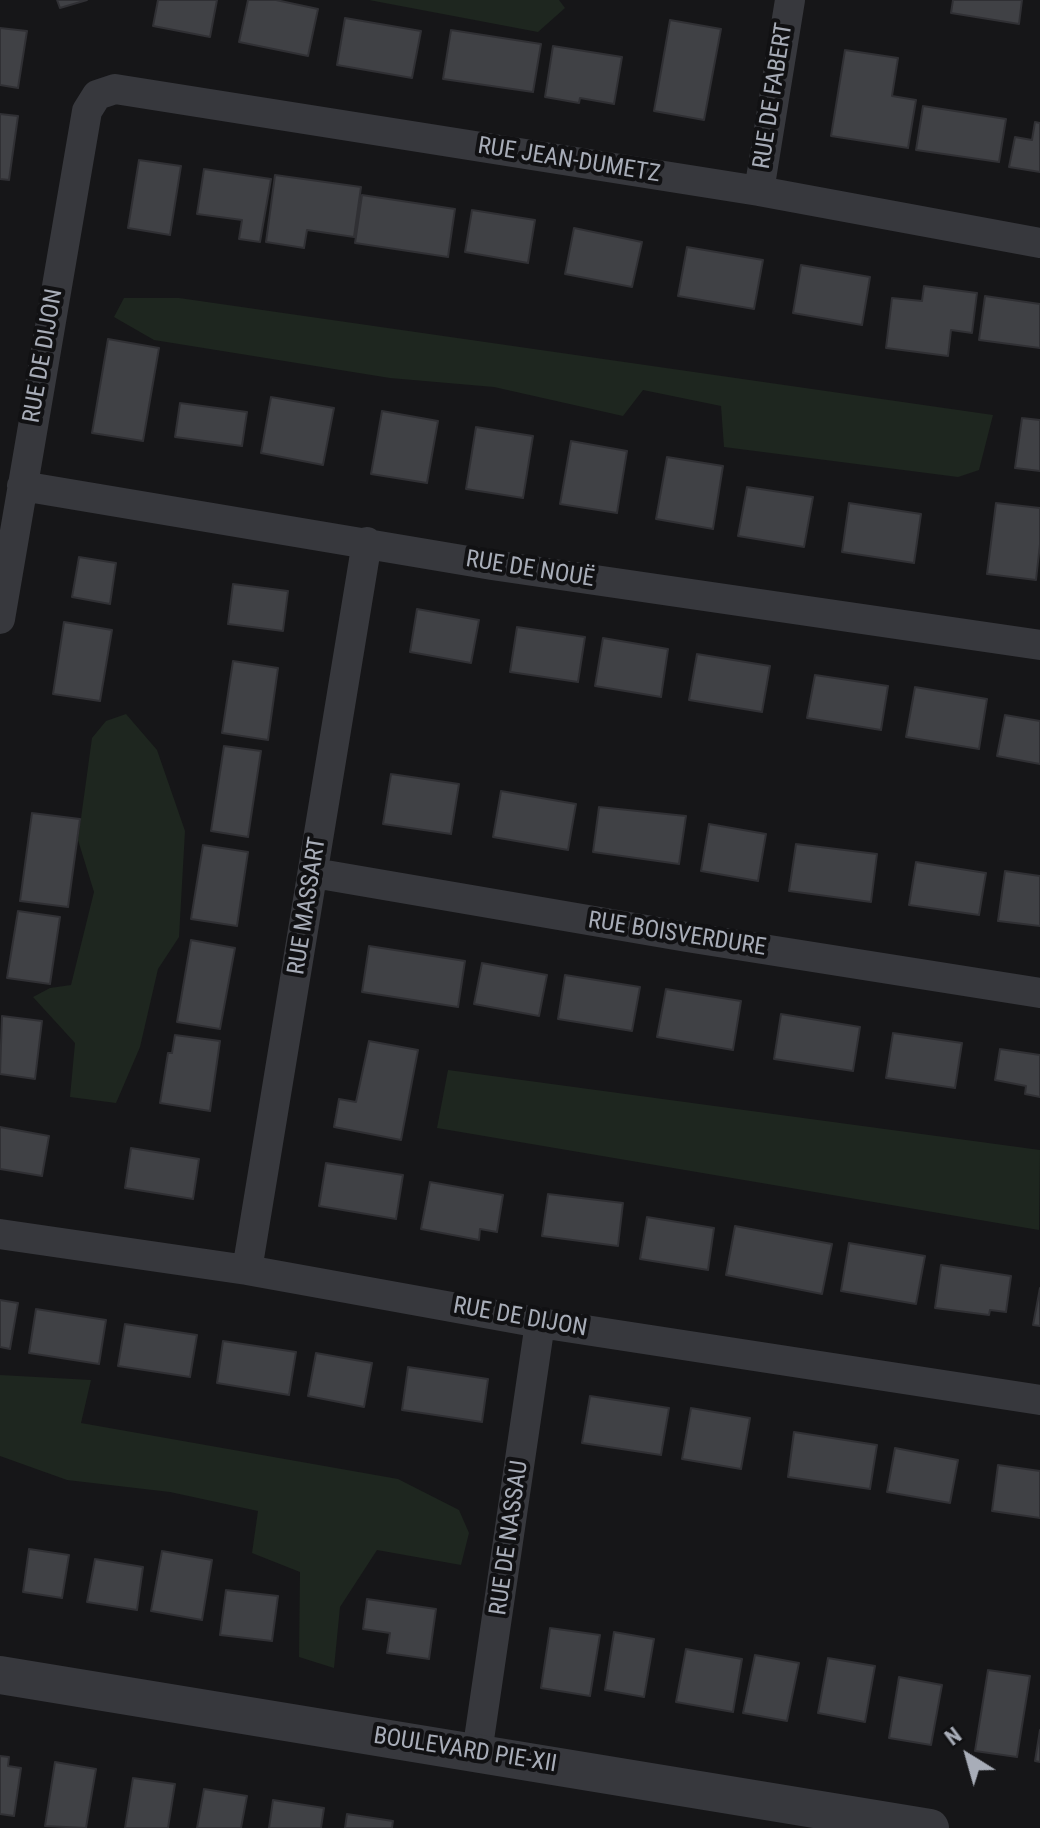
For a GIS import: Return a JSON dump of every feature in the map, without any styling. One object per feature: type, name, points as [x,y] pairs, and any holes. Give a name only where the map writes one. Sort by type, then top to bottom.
[{"type":"street","name":"RUE DE FABERT","points":[[759,191],[790,0]]},
{"type":"street","name":"RUE JEAN-DUMETZ","points":[[97,95],[115,89],[759,191],[1040,243]]},
{"type":"street","name":"RUE DE DIJON","points":[[0,619],[87,111],[97,95]]},
{"type":"street","name":"RUE DE NOUË","points":[[22,486],[492,565],[1040,645]]},
{"type":"street","name":"RUE MASSART","points":[[247,1270],[367,542]]},
{"type":"street","name":"RUE BOISVERDURE","points":[[314,873],[1040,993]]},
{"type":"street","name":"RUE DE DIJON","points":[[0,1234],[247,1270],[540,1323],[1040,1400]]},
{"type":"street","name":"RUE DE NASSAU","points":[[477,1753],[540,1323]]},
{"type":"street","name":"BOULEVARD PIE-XII","points":[[0,1675],[930,1828]]},
{"type":"shaded area","points":[[369,0],[559,0],[565,8],[538,32]]},
{"type":"shaded area","points":[[124,298],[179,298],[993,415],[979,470],[958,477],[724,447],[721,406],[643,390],[623,416],[494,387],[390,378],[154,340],[114,317]]},
{"type":"shaded area","points":[[126,714],[157,750],[185,831],[179,937],[158,969],[140,1047],[116,1103],[70,1097],[75,1043],[33,997],[50,988],[71,985],[94,892],[78,840],[92,738],[106,721]]},
{"type":"shaded area","points":[[448,1070],[1040,1150],[1039,1230],[437,1128]]},
{"type":"shaded area","points":[[0,1375],[91,1380],[81,1423],[398,1479],[459,1510],[469,1533],[461,1565],[377,1550],[340,1607],[334,1668],[299,1657],[300,1572],[252,1553],[258,1511],[170,1492],[67,1480],[0,1456]]},
{"type":"building","points":[[57,0],[87,0],[60,8]]},
{"type":"building","points":[[158,0],[217,0],[210,37],[153,26]]},
{"type":"building","points":[[248,0],[276,0],[318,9],[308,56],[239,42]]},
{"type":"building","points":[[953,0],[1022,0],[1019,24],[951,13]]},
{"type":"building","points":[[345,18],[421,31],[412,78],[337,65]]},
{"type":"building","points":[[670,20],[721,29],[704,120],[654,111]]},
{"type":"building","points":[[0,28],[27,31],[18,88],[0,85]]},
{"type":"building","points":[[451,30],[541,44],[533,92],[443,79]]},
{"type":"building","points":[[553,46],[622,57],[614,104],[580,98],[579,103],[545,97]]},
{"type":"building","points":[[845,50],[898,58],[892,96],[916,100],[908,148],[831,136]]},
{"type":"building","points":[[923,106],[1006,119],[999,162],[916,150]]},
{"type":"building","points":[[0,114],[18,116],[9,180],[0,179]]},
{"type":"building","points":[[1035,122],[1040,123],[1040,172],[1009,167],[1015,137],[1032,140]]},
{"type":"building","points":[[139,160],[181,166],[170,235],[128,228]]},
{"type":"building","points":[[204,169],[271,179],[260,242],[239,239],[242,220],[197,214]]},
{"type":"building","points":[[275,175],[361,187],[354,237],[307,230],[304,248],[266,242]]},
{"type":"building","points":[[362,195],[455,209],[448,257],[355,243]]},
{"type":"building","points":[[472,210],[535,220],[528,263],[465,252]]},
{"type":"building","points":[[574,228],[642,242],[632,287],[565,274]]},
{"type":"building","points":[[687,247],[763,260],[754,309],[678,296]]},
{"type":"building","points":[[801,265],[870,277],[862,325],[793,313]]},
{"type":"building","points":[[924,286],[977,293],[972,333],[951,330],[948,356],[886,348],[892,298],[922,301]]},
{"type":"building","points":[[985,296],[1040,304],[1040,348],[979,340]]},
{"type":"building","points":[[108,339],[159,348],[143,441],[92,433]]},
{"type":"building","points":[[271,397],[334,408],[323,465],[261,453]]},
{"type":"building","points":[[180,403],[247,412],[242,446],[175,437]]},
{"type":"building","points":[[382,411],[438,421],[427,483],[371,474]]},
{"type":"building","points":[[1022,418],[1040,420],[1040,471],[1015,468]]},
{"type":"building","points":[[476,427],[533,436],[523,498],[466,489]]},
{"type":"building","points":[[571,441],[627,451],[617,513],[560,504]]},
{"type":"building","points":[[667,457],[723,466],[713,529],[656,519]]},
{"type":"building","points":[[747,487],[813,497],[804,547],[738,536]]},
{"type":"building","points":[[849,503],[921,514],[914,563],[842,552]]},
{"type":"building","points":[[996,503],[1040,508],[1036,580],[987,574]]},
{"type":"building","points":[[79,557],[116,563],[110,604],[72,597]]},
{"type":"building","points":[[233,584],[288,591],[283,631],[228,624]]},
{"type":"building","points":[[417,609],[479,620],[471,663],[410,652]]},
{"type":"building","points":[[64,622],[112,630],[100,701],[53,694]]},
{"type":"building","points":[[517,627],[585,637],[578,682],[510,672]]},
{"type":"building","points":[[603,638],[668,649],[661,697],[595,686]]},
{"type":"building","points":[[697,654],[770,666],[762,712],[689,700]]},
{"type":"building","points":[[233,661],[278,668],[268,740],[222,733]]},
{"type":"building","points":[[815,675],[888,686],[881,730],[807,718]]},
{"type":"building","points":[[915,687],[987,699],[979,749],[906,737]]},
{"type":"building","points":[[1005,715],[1040,721],[1040,764],[997,756]]},
{"type":"building","points":[[224,746],[261,751],[248,837],[211,831]]},
{"type":"building","points":[[391,774],[459,784],[451,834],[383,824]]},
{"type":"building","points":[[501,791],[576,804],[568,850],[493,837]]},
{"type":"building","points":[[599,807],[686,816],[679,864],[593,852]]},
{"type":"building","points":[[32,813],[80,819],[68,907],[20,901]]},
{"type":"building","points":[[709,824],[766,834],[758,881],[701,871]]},
{"type":"building","points":[[796,844],[877,854],[871,902],[789,891]]},
{"type":"building","points":[[203,845],[248,852],[237,926],[191,919]]},
{"type":"building","points":[[916,862],[986,873],[979,915],[909,905]]},
{"type":"building","points":[[1005,871],[1040,876],[1040,926],[998,921]]},
{"type":"building","points":[[18,911],[60,917],[50,984],[7,978]]},
{"type":"building","points":[[191,940],[235,948],[220,1029],[177,1022]]},
{"type":"building","points":[[369,946],[465,961],[458,1007],[362,992]]},
{"type":"building","points":[[482,963],[547,975],[539,1016],[474,1004]]},
{"type":"building","points":[[565,975],[640,987],[632,1031],[558,1019]]},
{"type":"building","points":[[666,989],[741,1001],[733,1050],[657,1037]]},
{"type":"building","points":[[781,1014],[860,1027],[853,1071],[774,1059]]},
{"type":"building","points":[[2,1016],[42,1021],[35,1079],[0,1074]]},
{"type":"building","points":[[893,1033],[962,1043],[955,1088],[886,1078]]},
{"type":"building","points":[[175,1035],[220,1041],[210,1111],[160,1103],[168,1053],[172,1053]]},
{"type":"building","points":[[369,1041],[418,1050],[401,1140],[334,1127],[339,1099],[356,1102]]},
{"type":"building","points":[[1000,1049],[1040,1055],[1040,1097],[1025,1094],[1026,1086],[995,1080]]},
{"type":"building","points":[[0,1127],[49,1136],[42,1176],[0,1169]]},
{"type":"building","points":[[131,1148],[199,1159],[193,1199],[125,1188]]},
{"type":"building","points":[[326,1163],[403,1175],[396,1219],[319,1206]]},
{"type":"building","points":[[430,1182],[503,1195],[497,1232],[480,1229],[479,1240],[421,1229]]},
{"type":"building","points":[[548,1194],[623,1203],[618,1246],[542,1236]]},
{"type":"building","points":[[647,1217],[714,1228],[708,1270],[640,1259]]},
{"type":"building","points":[[735,1226],[832,1244],[822,1294],[726,1275]]},
{"type":"building","points":[[849,1243],[925,1256],[916,1304],[841,1291]]},
{"type":"building","points":[[941,1265],[1011,1276],[1006,1312],[990,1310],[989,1315],[935,1308]]},
{"type":"building","points":[[1040,1288],[1040,1326],[1033,1325]]},
{"type":"building","points":[[0,1300],[18,1303],[10,1349],[0,1347]]},
{"type":"building","points":[[36,1309],[106,1320],[99,1364],[29,1353]]},
{"type":"building","points":[[125,1324],[197,1335],[190,1377],[118,1366]]},
{"type":"building","points":[[223,1341],[296,1352],[289,1395],[217,1383]]},
{"type":"building","points":[[316,1353],[372,1363],[364,1407],[308,1396]]},
{"type":"building","points":[[408,1367],[488,1379],[482,1422],[402,1410]]},
{"type":"building","points":[[590,1396],[669,1408],[661,1455],[582,1443]]},
{"type":"building","points":[[691,1408],[750,1418],[741,1469],[682,1459]]},
{"type":"building","points":[[794,1432],[877,1445],[870,1489],[788,1477]]},
{"type":"building","points":[[895,1448],[958,1460],[950,1503],[887,1492]]},
{"type":"building","points":[[998,1465],[1040,1471],[1040,1518],[992,1511]]},
{"type":"building","points":[[29,1549],[69,1555],[62,1598],[23,1592]]},
{"type":"building","points":[[162,1551],[212,1560],[202,1620],[151,1611]]},
{"type":"building","points":[[95,1559],[143,1567],[137,1610],[87,1602]]},
{"type":"building","points":[[226,1590],[278,1596],[272,1641],[220,1635]]},
{"type":"building","points":[[367,1599],[436,1609],[429,1659],[387,1653],[390,1633],[363,1629]]},
{"type":"building","points":[[550,1628],[600,1635],[590,1696],[541,1688]]},
{"type":"building","points":[[614,1632],[654,1639],[644,1697],[605,1690]]},
{"type":"building","points":[[686,1649],[742,1659],[733,1712],[676,1702]]},
{"type":"building","points":[[755,1655],[799,1663],[787,1721],[743,1713]]},
{"type":"building","points":[[828,1658],[875,1666],[865,1722],[818,1713]]},
{"type":"building","points":[[988,1670],[1030,1676],[1017,1757],[975,1751]]},
{"type":"building","points":[[899,1677],[942,1685],[931,1745],[889,1738]]},
{"type":"building","points":[[1040,1730],[1040,1762],[1035,1761]]},
{"type":"building","points":[[0,1756],[9,1757],[8,1766],[21,1768],[14,1816],[0,1814]]},
{"type":"building","points":[[55,1762],[96,1769],[86,1828],[45,1826]]},
{"type":"building","points":[[133,1778],[175,1784],[168,1828],[125,1828]]},
{"type":"building","points":[[204,1789],[247,1796],[241,1828],[197,1828]]},
{"type":"building","points":[[273,1800],[324,1808],[321,1828],[269,1828]]},
{"type":"building","points":[[347,1814],[393,1821],[392,1828],[345,1828]]}]
